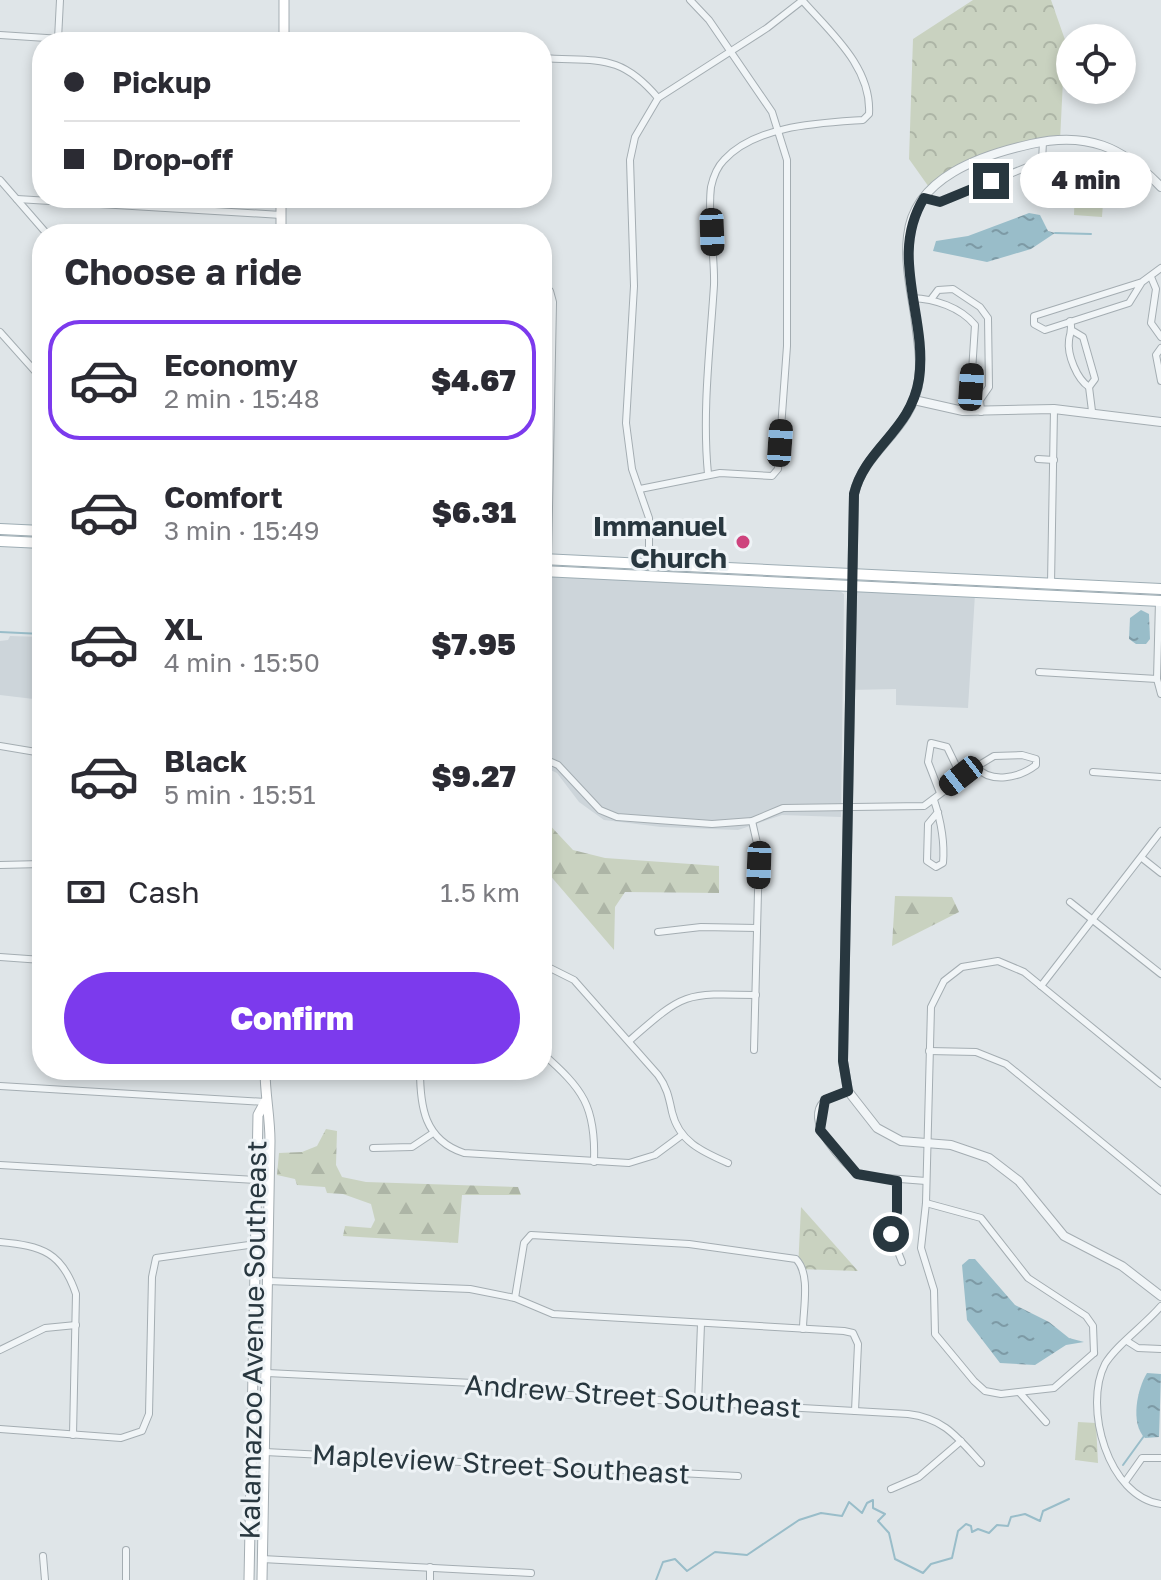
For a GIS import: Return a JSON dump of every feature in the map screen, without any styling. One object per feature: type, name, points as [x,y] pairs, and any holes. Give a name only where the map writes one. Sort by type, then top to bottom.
[{"type":"main road","points":[[284,0],[284,32]]},
{"type":"main road","points":[[281,208],[281,224]]},
{"type":"main road","points":[[0,529],[32,531]]},
{"type":"main road","points":[[0,541],[32,543]]},
{"type":"main road","points":[[552,559],[754,568],[958,591],[1160,600]]},
{"type":"main road","points":[[632,575],[649,564]]},
{"type":"main road","points":[[714,578],[724,570],[748,571],[754,568]]},
{"type":"main road","points":[[552,571],[714,578],[967,579],[1161,589]]},
{"type":"main road","points":[[958,591],[967,579]]},
{"type":"main road","points":[[982,592],[986,584],[995,581]]},
{"type":"main road","points":[[1006,593],[1043,592],[1051,584]]},
{"type":"main road","name":"Kalamazoo Avenue Southeast","points":[[262,1580],[270,1114],[265,1102],[265,1080]]},
{"type":"main road","name":"Kalamazoo Avenue Southeast","points":[[249,1580],[258,1115],[265,1102]]},
{"type":"main road","points":[[256,1244],[264,1252],[268,1293]]},
{"type":"main road","points":[[254,1316],[258,1327],[258,1363],[267,1373]]},
{"type":"main road","points":[[251,1495],[258,1497],[264,1505]]},
{"type":"street","points":[[58,32],[60,0]]},
{"type":"street","points":[[640,489],[708,474],[777,474],[788,308],[787,160],[767,104],[728,53],[709,20],[690,0]]},
{"type":"street","points":[[649,564],[649,518],[632,469],[626,423],[634,286],[630,160],[643,118],[658,98],[803,0],[858,68],[869,106],[867,118],[779,132],[747,144],[724,160],[711,186],[714,281],[706,417],[708,474]]},
{"type":"street","points":[[0,35],[32,37]]},
{"type":"street","points":[[552,59],[614,63],[632,71],[658,98]]},
{"type":"street","points":[[1161,187],[1130,156],[1111,147],[1074,141],[1043,142],[968,164],[946,176],[924,198],[908,234],[920,357],[914,400],[896,433],[863,468],[857,480],[850,579],[843,1061],[848,1091],[877,1128],[901,1141],[964,1148],[996,1162],[1017,1179],[1064,1236],[1123,1267],[1161,1296]]},
{"type":"street","points":[[924,198],[940,202],[1042,161],[1043,142]]},
{"type":"street","points":[[0,180],[38,224]]},
{"type":"street","points":[[17,199],[32,199]]},
{"type":"street","points":[[173,208],[281,215]]},
{"type":"street","points":[[1142,282],[1129,303],[1045,330],[1035,327],[1034,316],[1142,282],[1161,268]]},
{"type":"street","points":[[1151,277],[1159,290],[1151,323],[1160,335]]},
{"type":"street","points":[[932,298],[938,290],[953,289],[986,313],[990,327],[989,387],[980,400]]},
{"type":"street","points":[[912,298],[932,298],[967,316],[975,325],[971,387],[980,400],[981,412]]},
{"type":"street","points":[[552,300],[552,327]]},
{"type":"street","points":[[1070,321],[1073,331],[1069,344],[1079,379],[1089,387]]},
{"type":"street","points":[[1073,331],[1083,337],[1095,379],[1089,387],[1092,411]]},
{"type":"street","points":[[0,332],[0,344]]},
{"type":"street","points":[[0,332],[32,368]]},
{"type":"street","points":[[1161,348],[1156,355],[1161,381]]},
{"type":"street","points":[[914,400],[981,412],[1092,411],[1161,422]]},
{"type":"street","points":[[1051,584],[1054,409]]},
{"type":"street","points":[[1038,459],[1054,460]]},
{"type":"street","points":[[1160,600],[1157,679],[1161,694]]},
{"type":"street","points":[[1039,672],[1157,679]]},
{"type":"street","points":[[940,793],[928,762],[931,743],[947,747],[961,776]]},
{"type":"street","points":[[0,746],[32,751]]},
{"type":"street","points":[[552,762],[600,810],[617,817],[712,824],[752,821],[783,808],[910,809],[934,800],[961,776],[994,756],[1032,757],[1037,762],[1026,772],[999,777],[985,776],[976,767]]},
{"type":"street","points":[[1093,772],[1161,777]]},
{"type":"street","points":[[934,800],[938,812],[944,855],[943,863],[936,867],[927,861],[927,838],[929,821],[938,812]]},
{"type":"street","points":[[752,821],[759,852],[754,1050]]},
{"type":"street","points":[[1041,986],[1161,831]]},
{"type":"street","points":[[1142,858],[1161,873]]},
{"type":"street","points":[[0,865],[32,864]]},
{"type":"street","points":[[1070,902],[1161,974]]},
{"type":"street","points":[[658,932],[701,927],[757,928]]},
{"type":"street","points":[[0,957],[32,959]]},
{"type":"street","points":[[1094,1353],[1054,1388],[1020,1393],[985,1391],[935,1334],[934,1290],[921,1248],[926,1203],[931,1010],[937,992],[947,978],[962,967],[986,961],[1008,964],[1041,986],[1161,1084]]},
{"type":"street","points":[[552,968],[571,977],[663,1083],[682,1135],[702,1151],[728,1163]]},
{"type":"street","points":[[629,1041],[679,999],[698,994],[756,995]]},
{"type":"street","points":[[929,1051],[976,1052],[994,1057],[1161,1191]]},
{"type":"street","points":[[552,1064],[587,1103],[594,1120],[594,1162]]},
{"type":"street","points":[[420,1080],[422,1112],[433,1133],[442,1143],[464,1153],[594,1162],[642,1160],[682,1135]]},
{"type":"street","points":[[0,1086],[265,1102]]},
{"type":"street","points":[[848,1091],[825,1100],[820,1112],[822,1135],[857,1174],[897,1181],[926,1181]]},
{"type":"street","points":[[373,1148],[412,1147],[433,1133]]},
{"type":"street","points":[[0,1165],[256,1180]]},
{"type":"street","points":[[897,1181],[897,1212],[891,1234],[902,1262]]},
{"type":"street","points":[[926,1203],[981,1218],[1028,1278],[1086,1316],[1093,1326],[1094,1353]]},
{"type":"street","points":[[515,1298],[524,1243],[531,1235],[689,1244],[796,1259],[805,1283],[803,1329]]},
{"type":"street","points":[[0,1242],[29,1245],[59,1261],[69,1275],[76,1294],[73,1435]]},
{"type":"street","points":[[0,1429],[121,1438],[142,1431],[149,1414],[152,1277],[156,1258],[256,1244]]},
{"type":"street","points":[[268,1281],[470,1289],[515,1298],[553,1314],[844,1331],[857,1338],[855,1411]]},
{"type":"street","points":[[1161,1306],[1109,1359],[1098,1384],[1097,1416],[1108,1455],[1125,1482],[1140,1495],[1161,1504]]},
{"type":"street","points":[[698,1403],[701,1324]]},
{"type":"street","points":[[0,1350],[45,1328],[76,1325]]},
{"type":"street","points":[[1127,1341],[1138,1348],[1161,1349]]},
{"type":"street","points":[[1094,1353],[1109,1359]]},
{"type":"street","name":"Andrew Street Southeast","points":[[267,1373],[473,1383],[532,1393],[927,1416],[946,1425],[981,1463]]},
{"type":"street","points":[[1020,1393],[1046,1422]]},
{"type":"street","points":[[891,1489],[913,1482],[961,1441]]},
{"type":"street","name":"Mapleview Street Southeast","points":[[265,1452],[738,1476]]},
{"type":"street","points":[[1125,1482],[1142,1458],[1161,1458]]},
{"type":"street","points":[[126,1550],[126,1580]]},
{"type":"street","points":[[43,1556],[45,1580]]},
{"type":"street","points":[[262,1559],[531,1573]]},
{"type":"street","points":[[430,1567],[430,1580]]},
{"type":"shaded area","points":[[552,573],[834,587],[844,594],[841,817],[782,815],[738,830],[661,827],[604,820],[579,802],[552,771]]},
{"type":"shaded area","points":[[859,589],[975,594],[968,708],[896,705],[896,689],[851,690],[854,594]]},
{"type":"shaded area","points":[[10,636],[32,637],[32,699],[0,695],[0,641],[8,640]]},
{"type":"green space","points":[[973,0],[1051,0],[1059,24],[1056,24],[1056,104],[1062,104],[1060,141],[1043,142],[968,164],[931,190],[909,159],[913,39]]},
{"type":"green space","points":[[1075,186],[1104,188],[1102,217],[1074,215]]},
{"type":"green space","points":[[552,828],[573,850],[605,858],[719,866],[719,893],[625,892],[615,907],[614,950],[552,878]]},
{"type":"green space","points":[[895,896],[952,897],[959,912],[892,946]]},
{"type":"green space","points":[[326,1129],[337,1131],[336,1165],[342,1177],[366,1182],[518,1187],[521,1195],[462,1195],[458,1243],[343,1236],[345,1226],[371,1228],[375,1220],[371,1204],[343,1194],[327,1193],[325,1187],[297,1185],[295,1179],[277,1175],[279,1153],[302,1152],[317,1146]]},
{"type":"green space","points":[[801,1207],[858,1271],[798,1269]]},
{"type":"green space","points":[[1078,1422],[1096,1423],[1098,1463],[1075,1460]]},
{"type":"water","points":[[1029,213],[1040,215],[1048,231],[1055,233],[1031,249],[987,262],[933,251],[936,241],[968,236]]},
{"type":"water","points":[[1141,610],[1149,614],[1150,639],[1146,644],[1136,644],[1129,639],[1130,618]]},
{"type":"water","points":[[969,1259],[975,1259],[1015,1305],[1049,1322],[1069,1338],[1084,1342],[1066,1345],[1035,1365],[1000,1363],[967,1320],[962,1265]]},
{"type":"water","points":[[1147,1373],[1161,1374],[1159,1437],[1145,1438],[1136,1416],[1140,1388]]},
{"type":"waterway","points":[[1055,233],[1091,234]]},
{"type":"waterway","points":[[0,632],[32,634]]},
{"type":"waterway","points":[[1123,1465],[1144,1436]]},
{"type":"waterway","points":[[656,1580],[663,1562],[675,1559],[687,1571],[715,1552],[747,1555],[799,1520],[821,1513],[842,1516],[849,1502],[862,1513],[867,1503],[873,1500],[873,1508],[885,1514],[878,1521],[889,1533],[895,1559],[923,1573],[931,1564],[952,1558],[958,1531],[966,1524],[971,1526],[972,1532],[978,1529],[989,1533],[997,1525],[1008,1526],[1011,1517],[1025,1514],[1040,1521],[1043,1511],[1069,1499]]},
{"type":"place","name":"Immanuel Church","points":[[743,542]]},
{"type":"route","points":[[891,1234],[897,1212],[897,1181],[857,1174],[820,1130],[820,1112],[825,1100],[848,1091],[843,1061],[849,584],[854,494],[863,468],[905,419],[919,378],[920,357],[908,266],[908,234],[913,219],[924,198],[934,203],[940,202],[991,181]]}]
